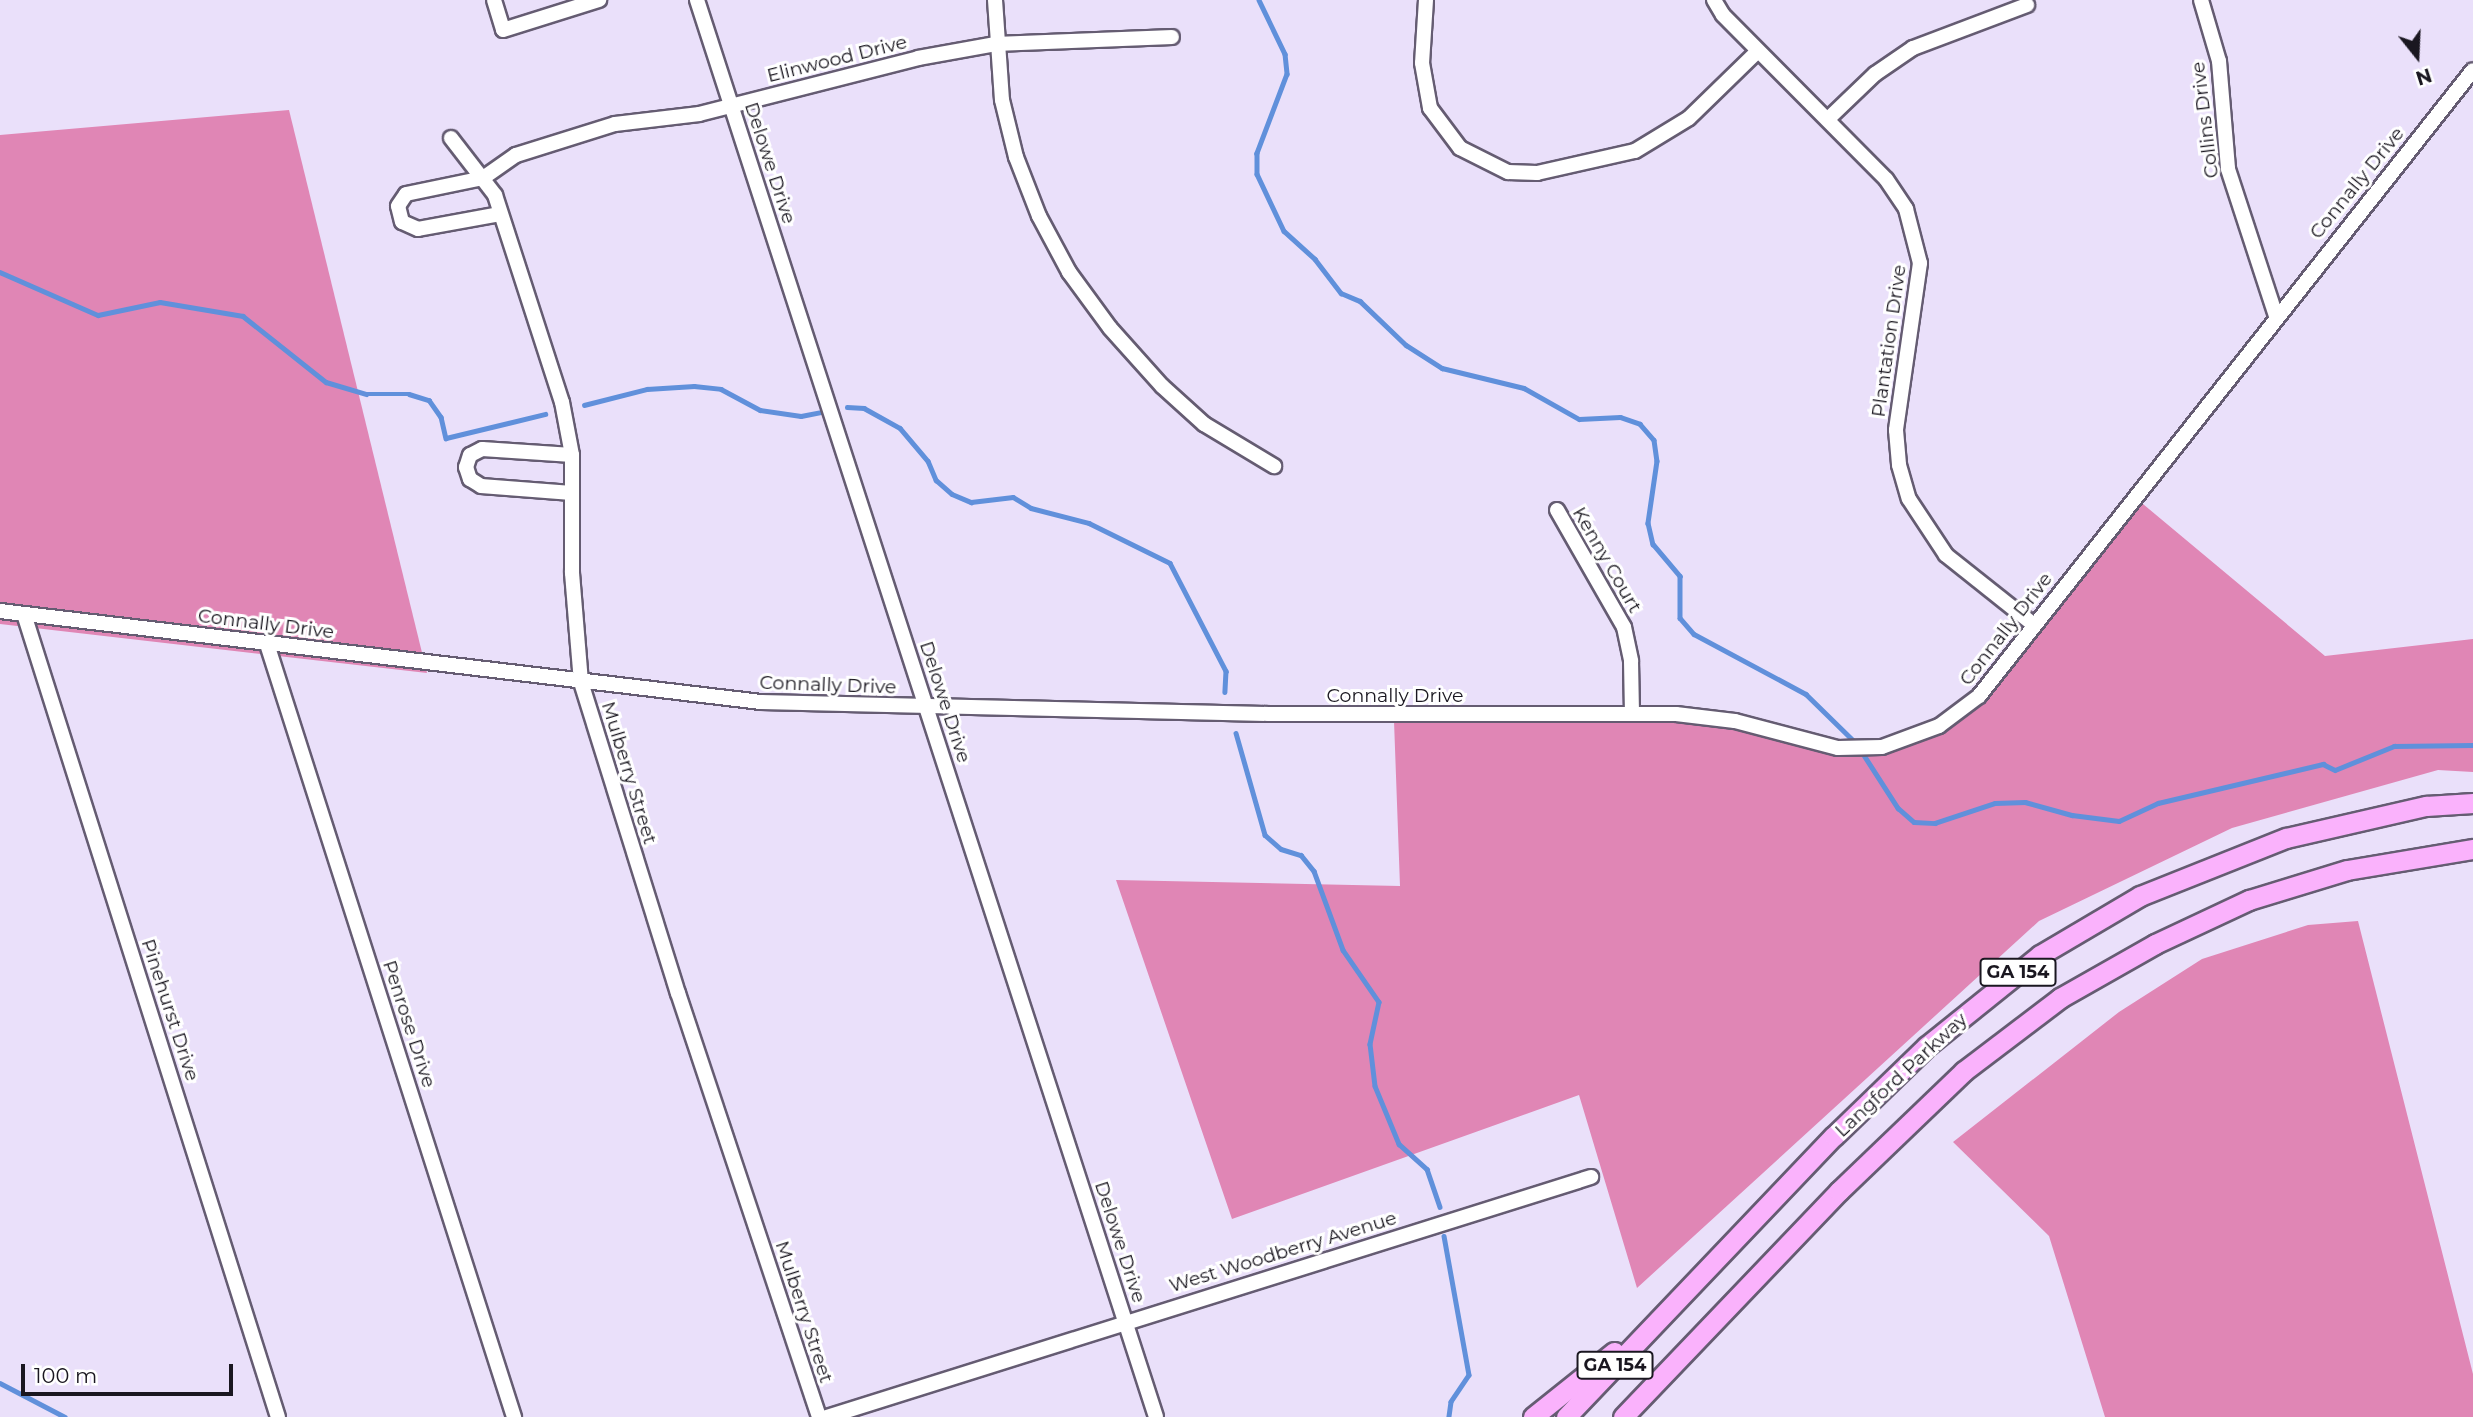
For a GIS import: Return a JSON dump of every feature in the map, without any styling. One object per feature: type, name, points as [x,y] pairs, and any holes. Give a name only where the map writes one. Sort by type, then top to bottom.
[{"type":"highway","name":"Langford Parkway","points":[[1566,1417],[1664,1312],[1927,1046],[2018,972],[2090,922],[2140,896],[2286,838],[2426,806],[2473,803]]},
{"type":"highway","name":"Langford Parkway","points":[[1623,1417],[1839,1191],[1964,1071],[2060,998],[2155,944],[2249,900],[2347,870],[2473,849]]},
{"type":"highway","points":[[1533,1417],[1664,1312]]},
{"type":"highway","points":[[1629,1417],[1653,1387]]},
{"type":"street","points":[[494,0],[503,30],[599,0]]},
{"type":"street","name":"Delowe Drive","points":[[697,0],[1156,1417]]},
{"type":"street","points":[[995,0],[1002,100],[1016,157],[1039,216],[1069,272],[1110,328],[1162,386],[1204,424],[1274,466]]},
{"type":"street","points":[[1426,0],[1422,63],[1430,108],[1460,148],[1508,172],[1537,173],[1635,151],[1689,118],[1758,51]]},
{"type":"street","name":"Plantation Drive","points":[[1714,0],[1758,51],[1886,179],[1906,209],[1917,241],[1920,283],[1896,430],[1899,465],[1909,499],[1946,555],[2034,625]]},
{"type":"street","name":"Collins Drive","points":[[2201,0],[2219,61],[2228,169],[2276,316]]},
{"type":"street","points":[[1828,119],[1875,74],[1913,48],[2027,5]]},
{"type":"street","name":"Elinwood Drive","points":[[483,178],[516,155],[592,129],[732,106],[918,58],[996,44],[1172,37]]},
{"type":"street","name":"Connally Drive","points":[[0,611],[761,702],[1282,715],[1632,713],[1735,721],[1838,748],[1882,747],[1961,713],[2034,625],[2473,70]]},
{"type":"street","name":"Mulberry Street","points":[[452,138],[483,178],[500,215],[562,402],[572,455],[572,573],[581,682],[678,993],[819,1417]]},
{"type":"street","points":[[483,178],[406,194],[398,215],[402,222],[418,229],[500,215]]},
{"type":"street","points":[[572,455],[482,449],[470,455],[466,467],[470,480],[481,486],[572,493]]},
{"type":"street","name":"Kenny Court","points":[[1557,510],[1624,628],[1631,661],[1632,713]]},
{"type":"street","name":"Pinehurst Drive","points":[[24,614],[278,1417]]},
{"type":"street","name":"Penrose Drive","points":[[267,644],[514,1417]]},
{"type":"street","name":"West Woodberry Avenue","points":[[827,1417],[1125,1320],[1591,1177]]},
{"type":"shaded area","points":[[289,110],[427,673],[0,624],[0,135]]},
{"type":"shaded area","points":[[2131,494],[2325,656],[2473,639],[2473,772],[2438,770],[2232,828],[2039,921],[1637,1288],[1579,1095],[1232,1219],[1116,880],[1400,886],[1394,721],[1644,717],[1771,733],[1878,756],[1964,716]]},
{"type":"shaded area","points":[[2358,921],[2473,1374],[2473,1417],[2105,1417],[2049,1236],[1953,1142],[2119,1012],[2202,959],[2308,925]]},
{"type":"waterway","points":[[1259,0],[1285,54],[1287,74],[1257,153],[1257,174],[1284,231],[1315,259],[1341,293],[1360,301],[1406,345],[1442,368],[1524,388],[1579,419],[1620,417],[1640,424],[1654,440],[1657,461],[1648,523],[1653,544],[1680,576],[1680,618],[1694,634],[1806,694],[1857,744]]},
{"type":"waterway","points":[[0,272],[98,315],[160,302],[243,316],[326,382],[366,394],[409,394],[429,400],[441,417],[446,438],[545,414]]},
{"type":"waterway","points":[[584,405],[647,389],[694,386],[721,389],[760,410],[801,416],[822,412]]},
{"type":"waterway","points":[[847,407],[864,408],[900,428],[928,461],[936,480],[952,494],[971,502],[1013,497],[1031,508],[1089,523],[1170,563],[1226,671],[1225,692]]},
{"type":"waterway","points":[[1236,733],[1265,835],[1281,849],[1301,855],[1314,871],[1343,950],[1379,1002],[1370,1044],[1375,1086],[1399,1144],[1427,1169],[1440,1207]]},
{"type":"waterway","points":[[1862,752],[1898,808],[1914,822],[1935,823],[1995,803],[2025,802],[2072,815],[2119,821],[2158,803],[2323,764],[2335,770],[2394,746],[2473,745]]},
{"type":"waterway","points":[[1444,1236],[1469,1375],[1451,1402],[1449,1417]]},
{"type":"waterway","points":[[0,1383],[65,1417]]}]
